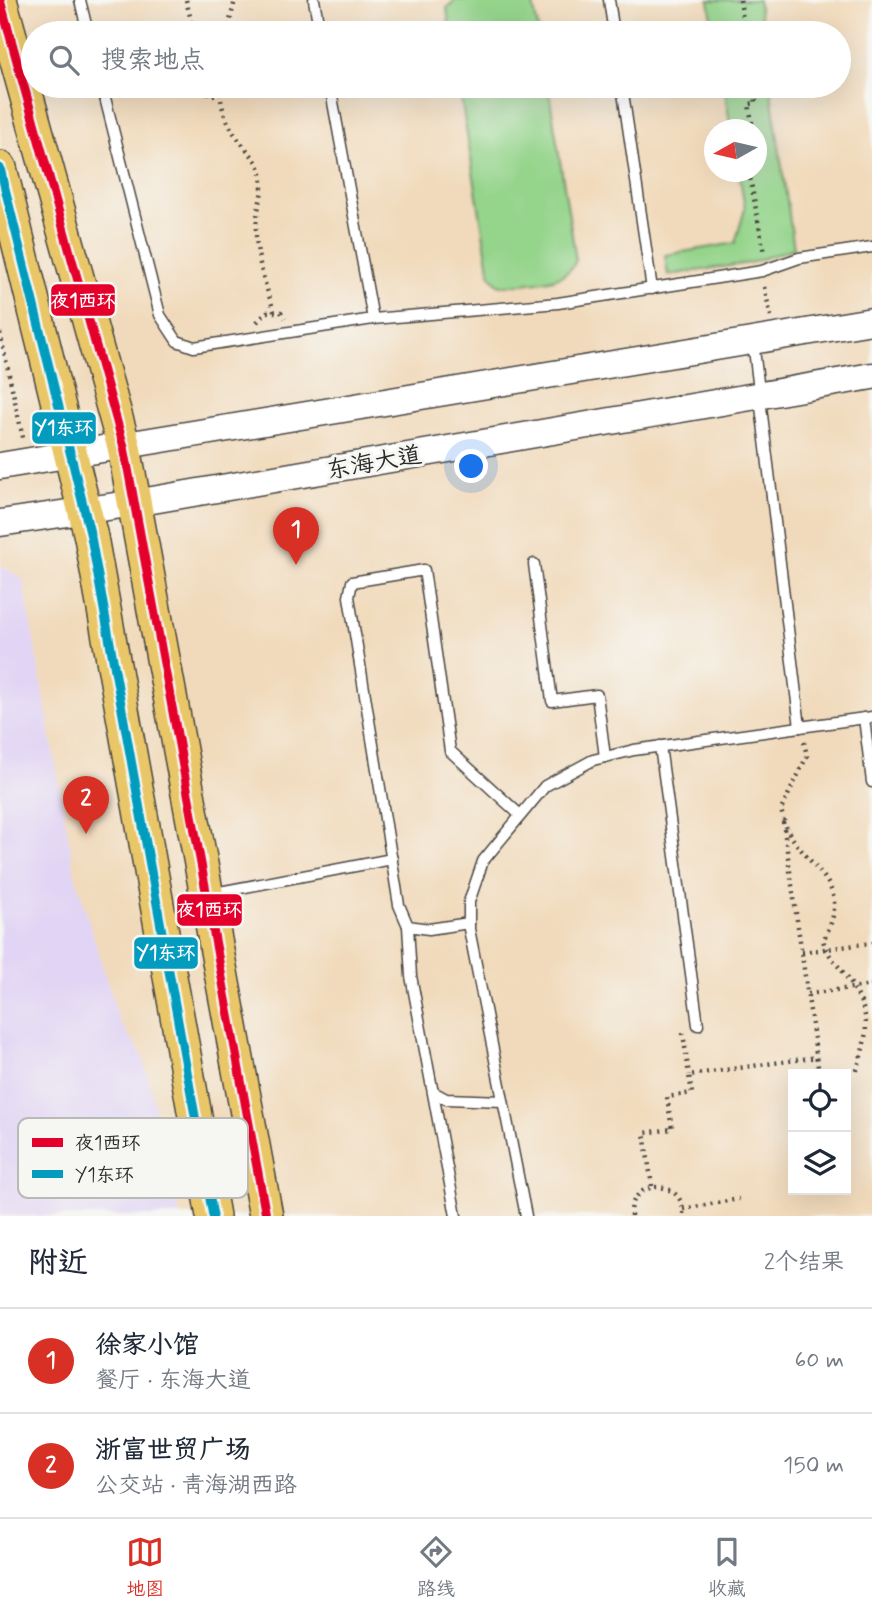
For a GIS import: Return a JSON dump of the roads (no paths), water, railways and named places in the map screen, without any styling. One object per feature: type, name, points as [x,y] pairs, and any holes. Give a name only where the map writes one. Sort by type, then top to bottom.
[{"type":"main road","points":[[0,0],[21,76]]},
{"type":"main road","points":[[27,98],[124,447],[266,1216]]},
{"type":"main road","points":[[0,168],[85,510],[195,1118]]},
{"type":"main road","points":[[210,1198],[213,1216]]},
{"type":"street","points":[[0,466],[872,321]]},
{"type":"street","name":"东海大道","points":[[0,523],[135,503],[872,376]]},
{"type":"lane","points":[[80,0],[85,21]]},
{"type":"lane","points":[[314,0],[318,21]]},
{"type":"lane","points":[[609,0],[612,21]]},
{"type":"lane","points":[[105,98],[160,315],[177,341],[194,347],[373,318],[558,303],[763,271],[799,258],[872,247]]},
{"type":"lane","points":[[332,98],[373,318]]},
{"type":"lane","points":[[624,98],[652,289]]},
{"type":"lane","points":[[764,339],[760,395],[800,727]]},
{"type":"lane","points":[[534,564],[552,701],[597,695],[606,757]]},
{"type":"lane","points":[[456,1216],[411,976],[408,926],[399,905],[391,859],[349,597],[352,582],[424,570],[450,751],[519,814]]},
{"type":"lane","points":[[525,1216],[469,923],[469,902],[483,861],[519,814],[545,786],[593,760],[660,746],[868,718],[872,782]]},
{"type":"lane","points":[[660,746],[698,1025]]},
{"type":"lane","points":[[208,895],[391,859]]},
{"type":"lane","points":[[408,926],[429,929],[469,923]]},
{"type":"lane","points":[[433,1092],[446,1099],[503,1101]]},
{"type":"place","name":"徐家小馆","points":[[296,565]]},
{"type":"place","name":"浙富世贸广场","points":[[86,834]]}]
